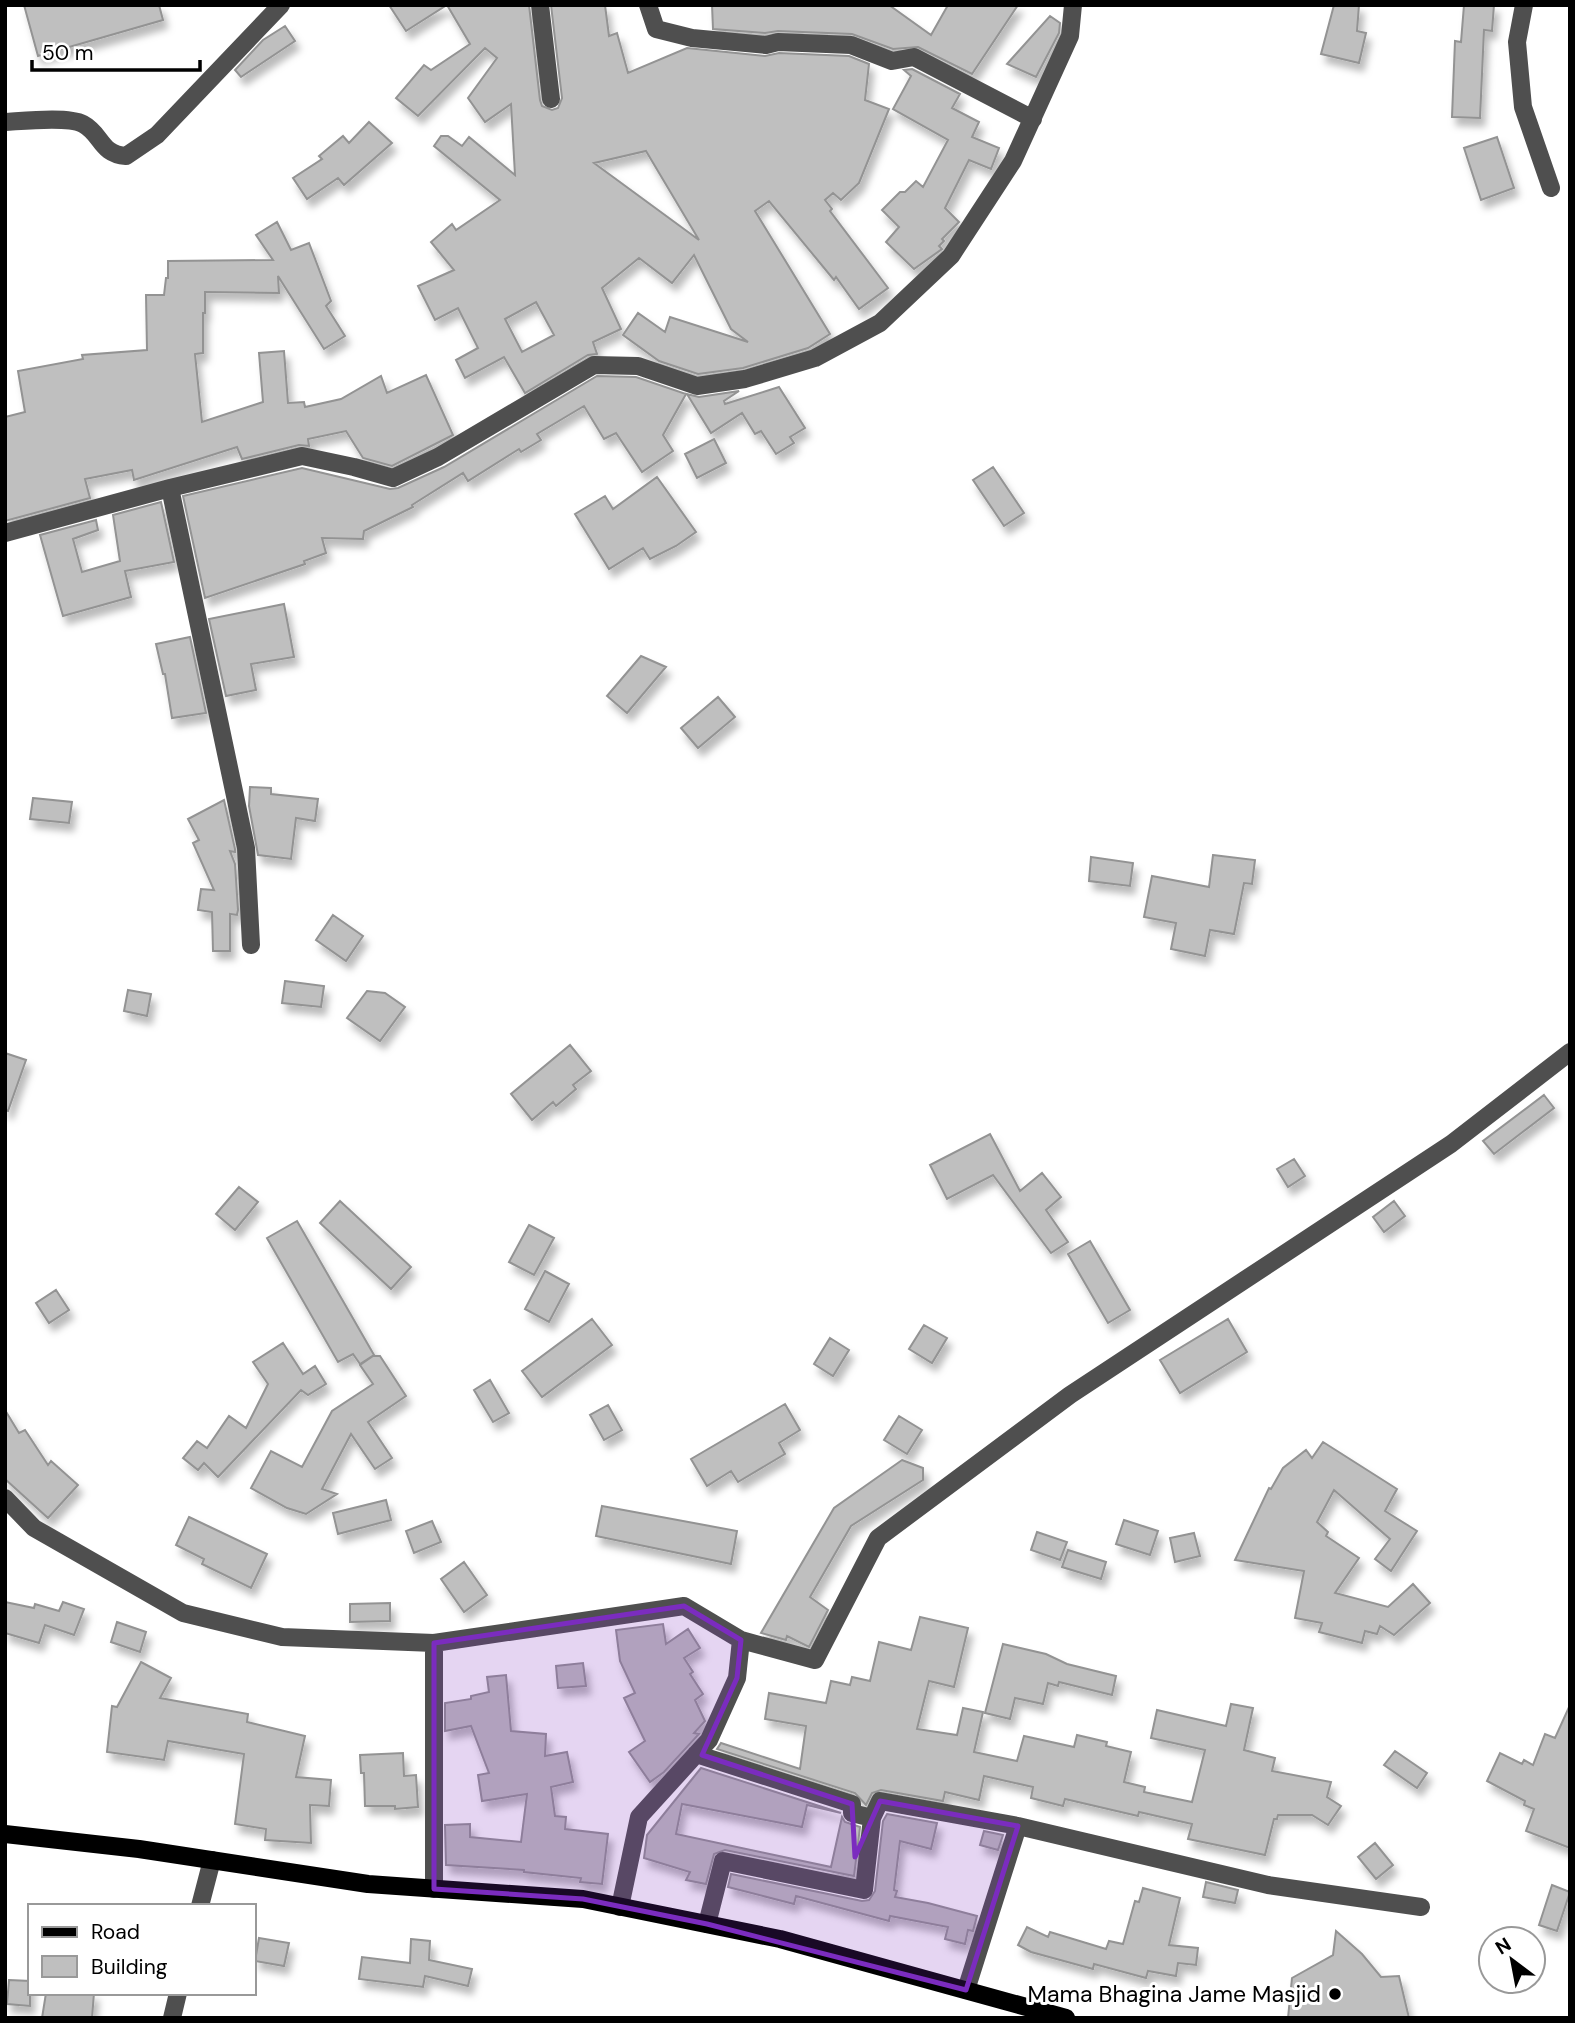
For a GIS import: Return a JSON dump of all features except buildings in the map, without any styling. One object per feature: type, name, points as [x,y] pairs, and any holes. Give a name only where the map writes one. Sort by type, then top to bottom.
[{"type":"main road","points":[[5,1834],[139,1849],[368,1884],[583,1899],[780,1939],[1066,2018]]},
{"type":"street","points":[[5,122],[53,120],[83,124],[114,155],[126,156],[157,135],[281,5]]},
{"type":"street","points":[[540,5],[551,99]]},
{"type":"street","points":[[648,5],[656,29],[692,38],[766,45],[778,42],[851,45],[892,61],[914,57],[1033,119]]},
{"type":"street","points":[[5,533],[170,488],[302,456],[393,478],[438,457],[594,365],[638,366],[697,386],[745,379],[815,358],[880,323],[951,256],[1013,161],[1070,36],[1073,5]]},
{"type":"street","points":[[1524,5],[1517,42],[1523,107],[1551,188]]},
{"type":"street","points":[[170,488],[247,848],[251,945]]},
{"type":"street","points":[[5,1498],[34,1528],[183,1613],[282,1637],[434,1643],[684,1606],[741,1640],[815,1660],[878,1538],[1070,1395],[1451,1144],[1570,1052]]},
{"type":"street","points":[[620,1907],[639,1817],[709,1740],[737,1678],[741,1640]]},
{"type":"street","points":[[434,1643],[434,1889]]},
{"type":"street","points":[[696,1754],[852,1804],[852,1813],[872,1818]]},
{"type":"street","points":[[707,1924],[723,1861],[864,1890],[872,1818],[880,1801],[1018,1826],[1268,1885],[1421,1907]]},
{"type":"street","points":[[965,1990],[1018,1826]]},
{"type":"street","points":[[201,1904],[212,1860]]},
{"type":"street","points":[[172,2018],[178,1995]]},
{"type":"highlighted area","points":[[684,1606],[741,1640],[737,1678],[702,1755],[852,1804],[855,1857],[880,1801],[1018,1826],[966,1990],[707,1924],[583,1899],[434,1889],[434,1643]]},
{"type":"place","name":"Mama Bhagina Jame Masjid","points":[[1335,1994]]}]
